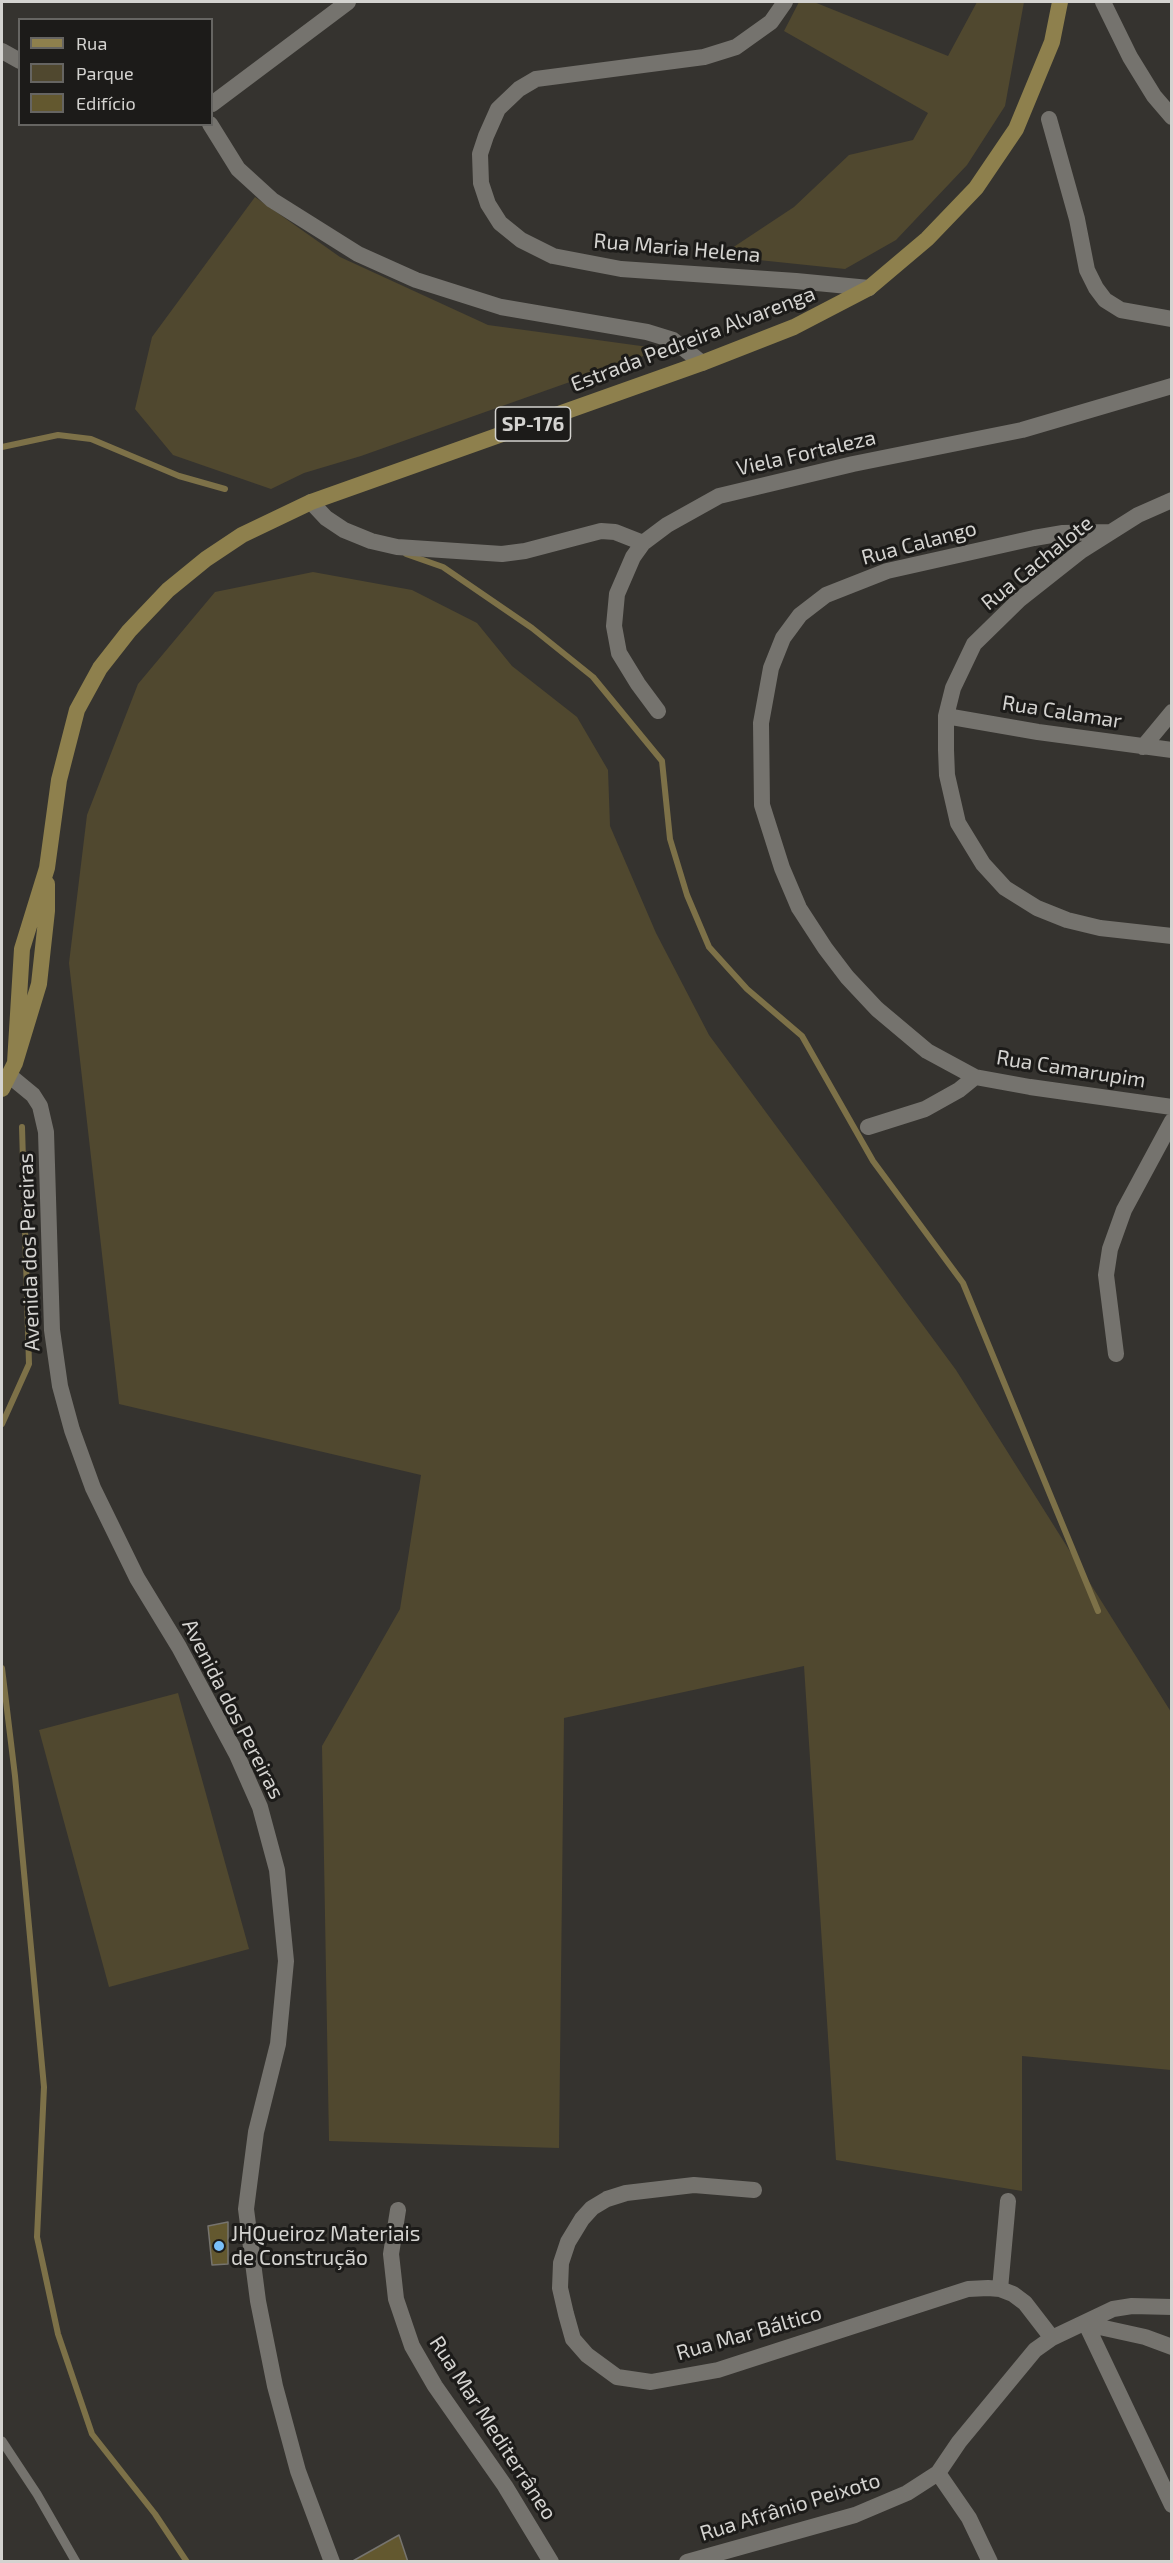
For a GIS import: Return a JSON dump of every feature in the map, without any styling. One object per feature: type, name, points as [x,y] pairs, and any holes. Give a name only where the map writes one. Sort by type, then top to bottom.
[{"type":"main road","name":"Estrada Pedreira Alvarenga","points":[[9,1076],[22,949],[47,868],[59,780],[77,710],[100,668],[129,631],[160,598],[206,559],[242,535],[311,502],[702,363],[794,327],[869,288],[927,239],[976,188],[1016,129],[1052,42],[1060,2]]},
{"type":"street","points":[[213,103],[348,2]]},
{"type":"street","name":"Rua Maria Helena","points":[[785,2],[771,22],[736,47],[704,57],[536,79],[519,89],[498,109],[486,136],[480,154],[481,183],[488,204],[500,222],[521,240],[553,255],[621,269],[796,280],[869,288]]},
{"type":"street","points":[[1103,2],[1130,57],[1154,96],[1172,117]]},
{"type":"street","points":[[2,51],[18,60]]},
{"type":"street","points":[[1049,119],[1077,219],[1087,270],[1096,288],[1105,300],[1121,310],[1172,320]]},
{"type":"street","points":[[211,126],[238,169],[272,200],[358,254],[416,280],[501,307],[647,332],[674,340],[702,363]]},
{"type":"street","name":"Viela Fortaleza","points":[[658,711],[619,653],[614,626],[617,594],[633,557],[642,543],[667,525],[719,496],[853,464],[1022,430],[1172,386]]},
{"type":"street","name":"Rua Cachalote","points":[[1172,500],[1138,515],[1081,551],[1019,600],[974,644],[953,688],[946,716],[947,775],[958,823],[983,864],[1005,888],[1037,908],[1067,920],[1100,928],[1172,936]]},
{"type":"street","points":[[311,502],[326,518],[344,530],[370,541],[398,547],[502,555],[600,531],[615,532],[642,543]]},
{"type":"street","name":"Rua Calango","points":[[975,1077],[927,1051],[877,1009],[847,977],[799,908],[782,868],[762,805],[761,723],[771,668],[783,638],[800,615],[826,595],[887,571],[1000,545],[1063,533],[1111,532]]},
{"type":"street","points":[[1143,747],[1172,712]]},
{"type":"street","name":"Rua Calamar","points":[[946,716],[1172,750]]},
{"type":"street","name":"Avenida dos Pereiras","points":[[9,1076],[33,1095],[40,1106],[46,1132],[52,1330],[60,1386],[72,1430],[93,1488],[136,1578],[179,1647],[237,1755],[260,1807],[277,1870],[286,1961],[285,1973],[278,2044],[256,2132],[246,2209],[258,2301],[275,2386],[298,2471],[332,2562]]},
{"type":"street","name":"Rua Camarupim","points":[[868,1127],[926,1109],[959,1090],[975,1077],[1172,1107]]},
{"type":"street","points":[[1116,1354],[1106,1275],[1110,1249],[1124,1210],[1172,1121]]},
{"type":"street","name":"Rua Mar Báltico","points":[[754,2190],[694,2185],[626,2193],[607,2199],[592,2208],[582,2219],[568,2242],[561,2263],[560,2288],[573,2339],[587,2355],[601,2368],[617,2377],[651,2382],[718,2370],[968,2289],[1000,2289]]},
{"type":"street","points":[[1008,2200],[1000,2289],[1013,2294],[1025,2303],[1052,2338]]},
{"type":"street","name":"Rua Mar Mediterrâneo","points":[[398,2210],[391,2254],[396,2299],[412,2346],[435,2386],[505,2486],[551,2562]]},
{"type":"street","name":"Rua Afrânio Peixoto","points":[[687,2562],[855,2515],[907,2493],[938,2473],[959,2442],[1004,2386],[1035,2350],[1052,2338],[1113,2310],[1132,2306],[1172,2307]]},
{"type":"street","points":[[1086,2324],[1145,2337],[1172,2347]]},
{"type":"street","points":[[1086,2324],[1172,2505]]},
{"type":"street","points":[[938,2473],[969,2517],[990,2562]]},
{"type":"lane","points":[[2,2440],[37,2494],[76,2562]]},
{"type":"green space","points":[[799,2],[814,2],[948,56],[977,2],[1024,2],[1005,106],[967,165],[896,240],[845,269],[720,256],[794,207],[849,155],[913,140],[928,113],[784,31]]},
{"type":"green space","points":[[255,197],[340,257],[488,325],[663,349],[361,456],[304,473],[271,489],[173,455],[135,409],[152,337]]},
{"type":"green space","points":[[313,572],[412,590],[477,623],[512,666],[577,717],[608,770],[610,826],[656,933],[709,1035],[956,1370],[1171,1712],[1171,2070],[1022,2056],[1022,2191],[836,2160],[804,1666],[564,1718],[559,2148],[329,2141],[322,1746],[400,1609],[421,1475],[119,1404],[69,963],[87,815],[138,684],[215,592]]},
{"type":"green space","points":[[178,1693],[249,1949],[109,1987],[39,1730]]},
{"type":"building","name":"JHQueiroz Materiais de Construção","points":[[228,2222],[228,2264],[212,2265],[208,2226]]},
{"type":"building","points":[[399,2535],[408,2562],[351,2562]]},
{"type":"waterway","points":[[2,447],[58,435],[91,439],[179,476],[225,489]]},
{"type":"waterway","points":[[406,554],[443,567],[532,628],[593,677],[662,761],[670,839],[687,895],[709,947],[747,989],[802,1036],[873,1161],[963,1283],[1098,1611]]},
{"type":"waterway","points":[[2,1424],[29,1364],[22,1127]]},
{"type":"waterway","points":[[2,1668],[15,1776],[44,2087],[37,2237],[58,2334],[92,2434],[155,2514],[187,2562]]},
{"type":"place","name":"JHQueiroz Materiais de Construção","points":[[219,2246]]}]
